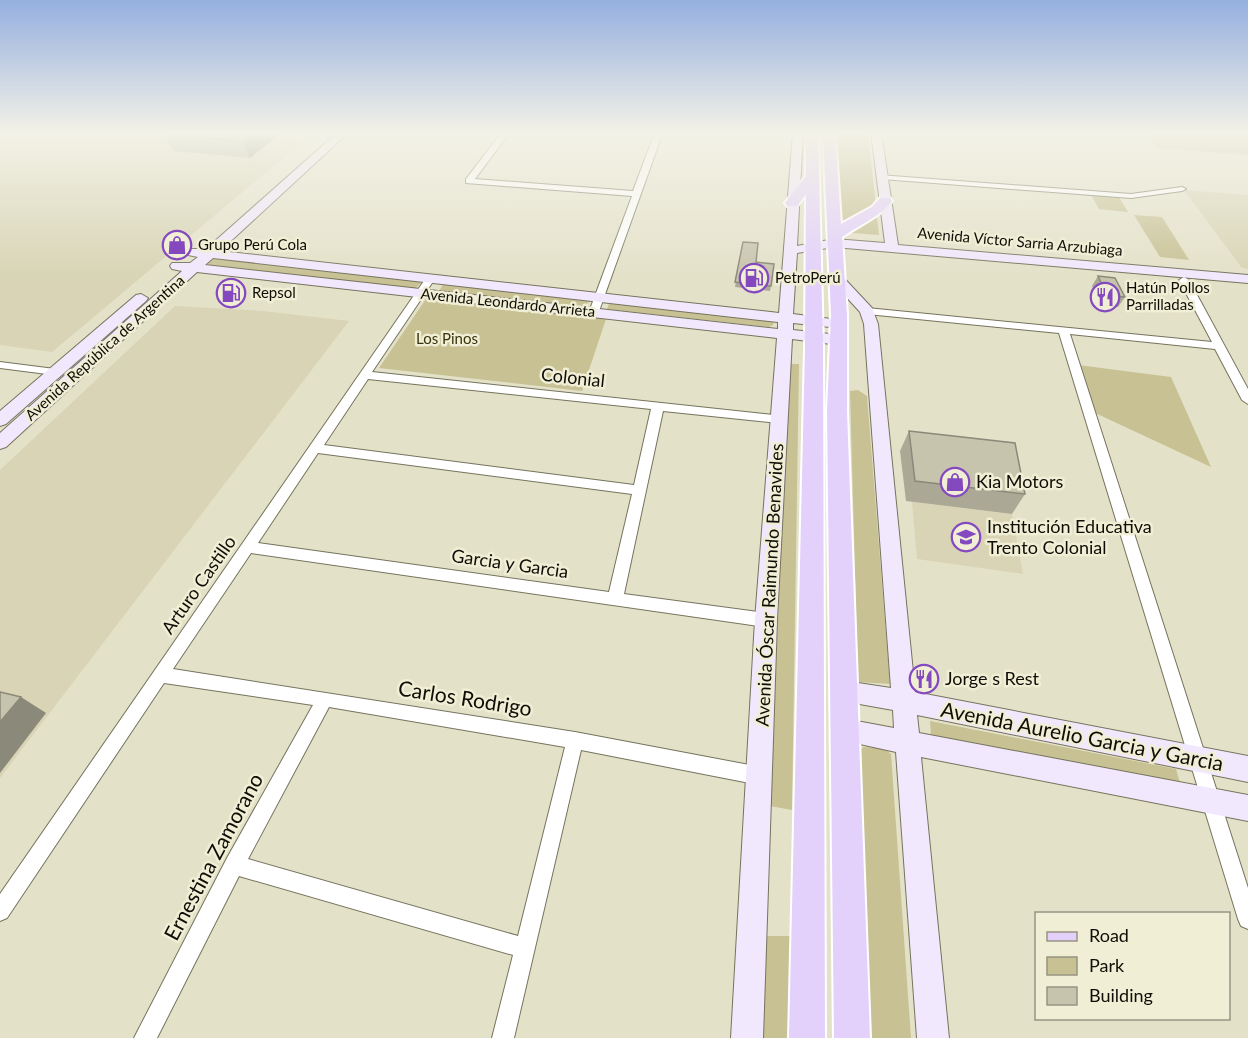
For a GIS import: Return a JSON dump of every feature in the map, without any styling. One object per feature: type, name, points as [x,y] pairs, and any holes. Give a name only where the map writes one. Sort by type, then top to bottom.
[{"type":"main road","name":"Avenida República de Argentina","points":[[0,443],[279,180]]},
{"type":"main road","name":"Avenida República de Argentina","points":[[200,253],[286,180]]},
{"type":"main road","name":"Avenida Óscar Raimundo Benavides","points":[[747,1038],[766,620],[794,180]]},
{"type":"main road","points":[[792,203],[809,180]]},
{"type":"main road","name":"Avenida Óscar Raimundo Benavides","points":[[807,1038],[814,329],[812,180]]},
{"type":"main road","points":[[831,180],[839,332],[837,411],[852,1038]]},
{"type":"main road","points":[[882,180],[892,248]]},
{"type":"main road","points":[[834,243],[858,219],[877,210],[885,201]]},
{"type":"main road","name":"Avenida Víctor Sarria Arzubiaga","points":[[834,243],[1248,286]]},
{"type":"main road","name":"Avenida Víctor Sarria Arzubiaga","points":[[790,251],[834,243],[1248,279]]},
{"type":"main road","name":"Avenida Leondardo Arrieta","points":[[200,253],[429,280],[785,334],[814,329]]},
{"type":"main road","name":"Avenida República de Argentina","points":[[0,420],[55,372],[185,267]]},
{"type":"main road","name":"Avenida Leondardo Arrieta","points":[[185,267],[419,294],[786,318],[814,329],[839,332]]},
{"type":"main road","points":[[837,279],[867,311],[871,324],[933,1038]]},
{"type":"main road","name":"Avenida Aurelio Garcia y Garcia","points":[[845,692],[1248,769]]},
{"type":"main road","name":"Avenida Aurelio Garcia y Garcia","points":[[846,731],[1248,808]]},
{"type":"street","points":[[469,180],[636,194]]},
{"type":"street","points":[[596,305],[641,180]]},
{"type":"street","points":[[927,180],[1131,196],[1182,189]]},
{"type":"street","name":"Arturo Castillo","points":[[0,911],[429,280]]},
{"type":"street","points":[[1184,280],[1247,398]]},
{"type":"street","points":[[867,311],[1219,346]]},
{"type":"street","points":[[1063,330],[1248,919]]},
{"type":"street","points":[[0,365],[55,372]]},
{"type":"street","name":"Colonial","points":[[364,375],[779,419]]},
{"type":"street","points":[[615,599],[658,405]]},
{"type":"street","points":[[314,448],[639,490]]},
{"type":"street","name":"Garcia y Garcia","points":[[249,547],[766,620]]},
{"type":"street","name":"Carlos Rodrigo","points":[[161,675],[575,740],[760,776]]},
{"type":"street","name":"Ernestina Zamorano","points":[[145,1038],[234,865],[325,699]]},
{"type":"street","points":[[503,1038],[575,740]]},
{"type":"street","points":[[234,865],[524,948]]},
{"type":"shaded area","points":[[0,180],[256,180],[52,352],[0,345]]},
{"type":"shaded area","points":[[1184,190],[1248,195],[1248,269],[1242,268]]},
{"type":"shaded area","points":[[175,306],[263,311],[349,321],[0,778],[0,470]]},
{"type":"shaded area","name":"Institución Educativa Trento Colonial","points":[[912,502],[1012,514],[1023,574],[917,559]]},
{"type":"green space","points":[[838,180],[873,180],[879,235],[852,233],[840,227]]},
{"type":"green space","points":[[1091,195],[1119,197],[1128,212],[1099,209]]},
{"type":"green space","points":[[1134,215],[1162,217],[1189,260],[1160,257]]},
{"type":"green space","points":[[212,258],[417,280],[421,283],[415,289],[201,265]]},
{"type":"green space","points":[[444,283],[588,298],[589,301],[586,306],[582,307],[439,291]]},
{"type":"green space","name":"Los Pinos","points":[[426,299],[606,319],[582,391],[379,368]]},
{"type":"green space","points":[[610,301],[774,321],[769,327],[607,309]]},
{"type":"green space","points":[[789,364],[799,364],[792,810],[770,806]]},
{"type":"green space","points":[[1078,365],[1171,377],[1211,467],[1093,412]]},
{"type":"green space","points":[[858,390],[867,396],[890,684],[858,682],[850,391]]},
{"type":"green space","points":[[930,721],[1176,769],[1180,783],[931,736]]},
{"type":"green space","points":[[863,747],[884,748],[891,754],[911,1038],[867,1038],[858,754]]},
{"type":"green space","points":[[762,936],[792,936],[791,1038],[758,1038]]},
{"type":"building","points":[[743,242],[758,243],[756,262],[774,264],[771,286],[735,282]]},
{"type":"building","points":[[1098,276],[1115,278],[1125,297],[1107,295]]},
{"type":"building","points":[[909,431],[1015,443],[1025,494],[915,481]]},
{"type":"building","points":[[0,692],[21,697],[0,722]]},
{"type":"place","name":"Grupo Perú Cola","points":[[177,245]]},
{"type":"place","name":"PetroPerú","points":[[754,278]]},
{"type":"place","name":"Repsol","points":[[231,293]]},
{"type":"place","name":"Hatún Pollos Parrilladas","points":[[1105,297]]},
{"type":"place","name":"Kia Motors","points":[[955,482]]},
{"type":"place","name":"Institución Educativa Trento Colonial","points":[[966,537]]},
{"type":"place","name":"Jorge s Rest","points":[[924,679]]}]
